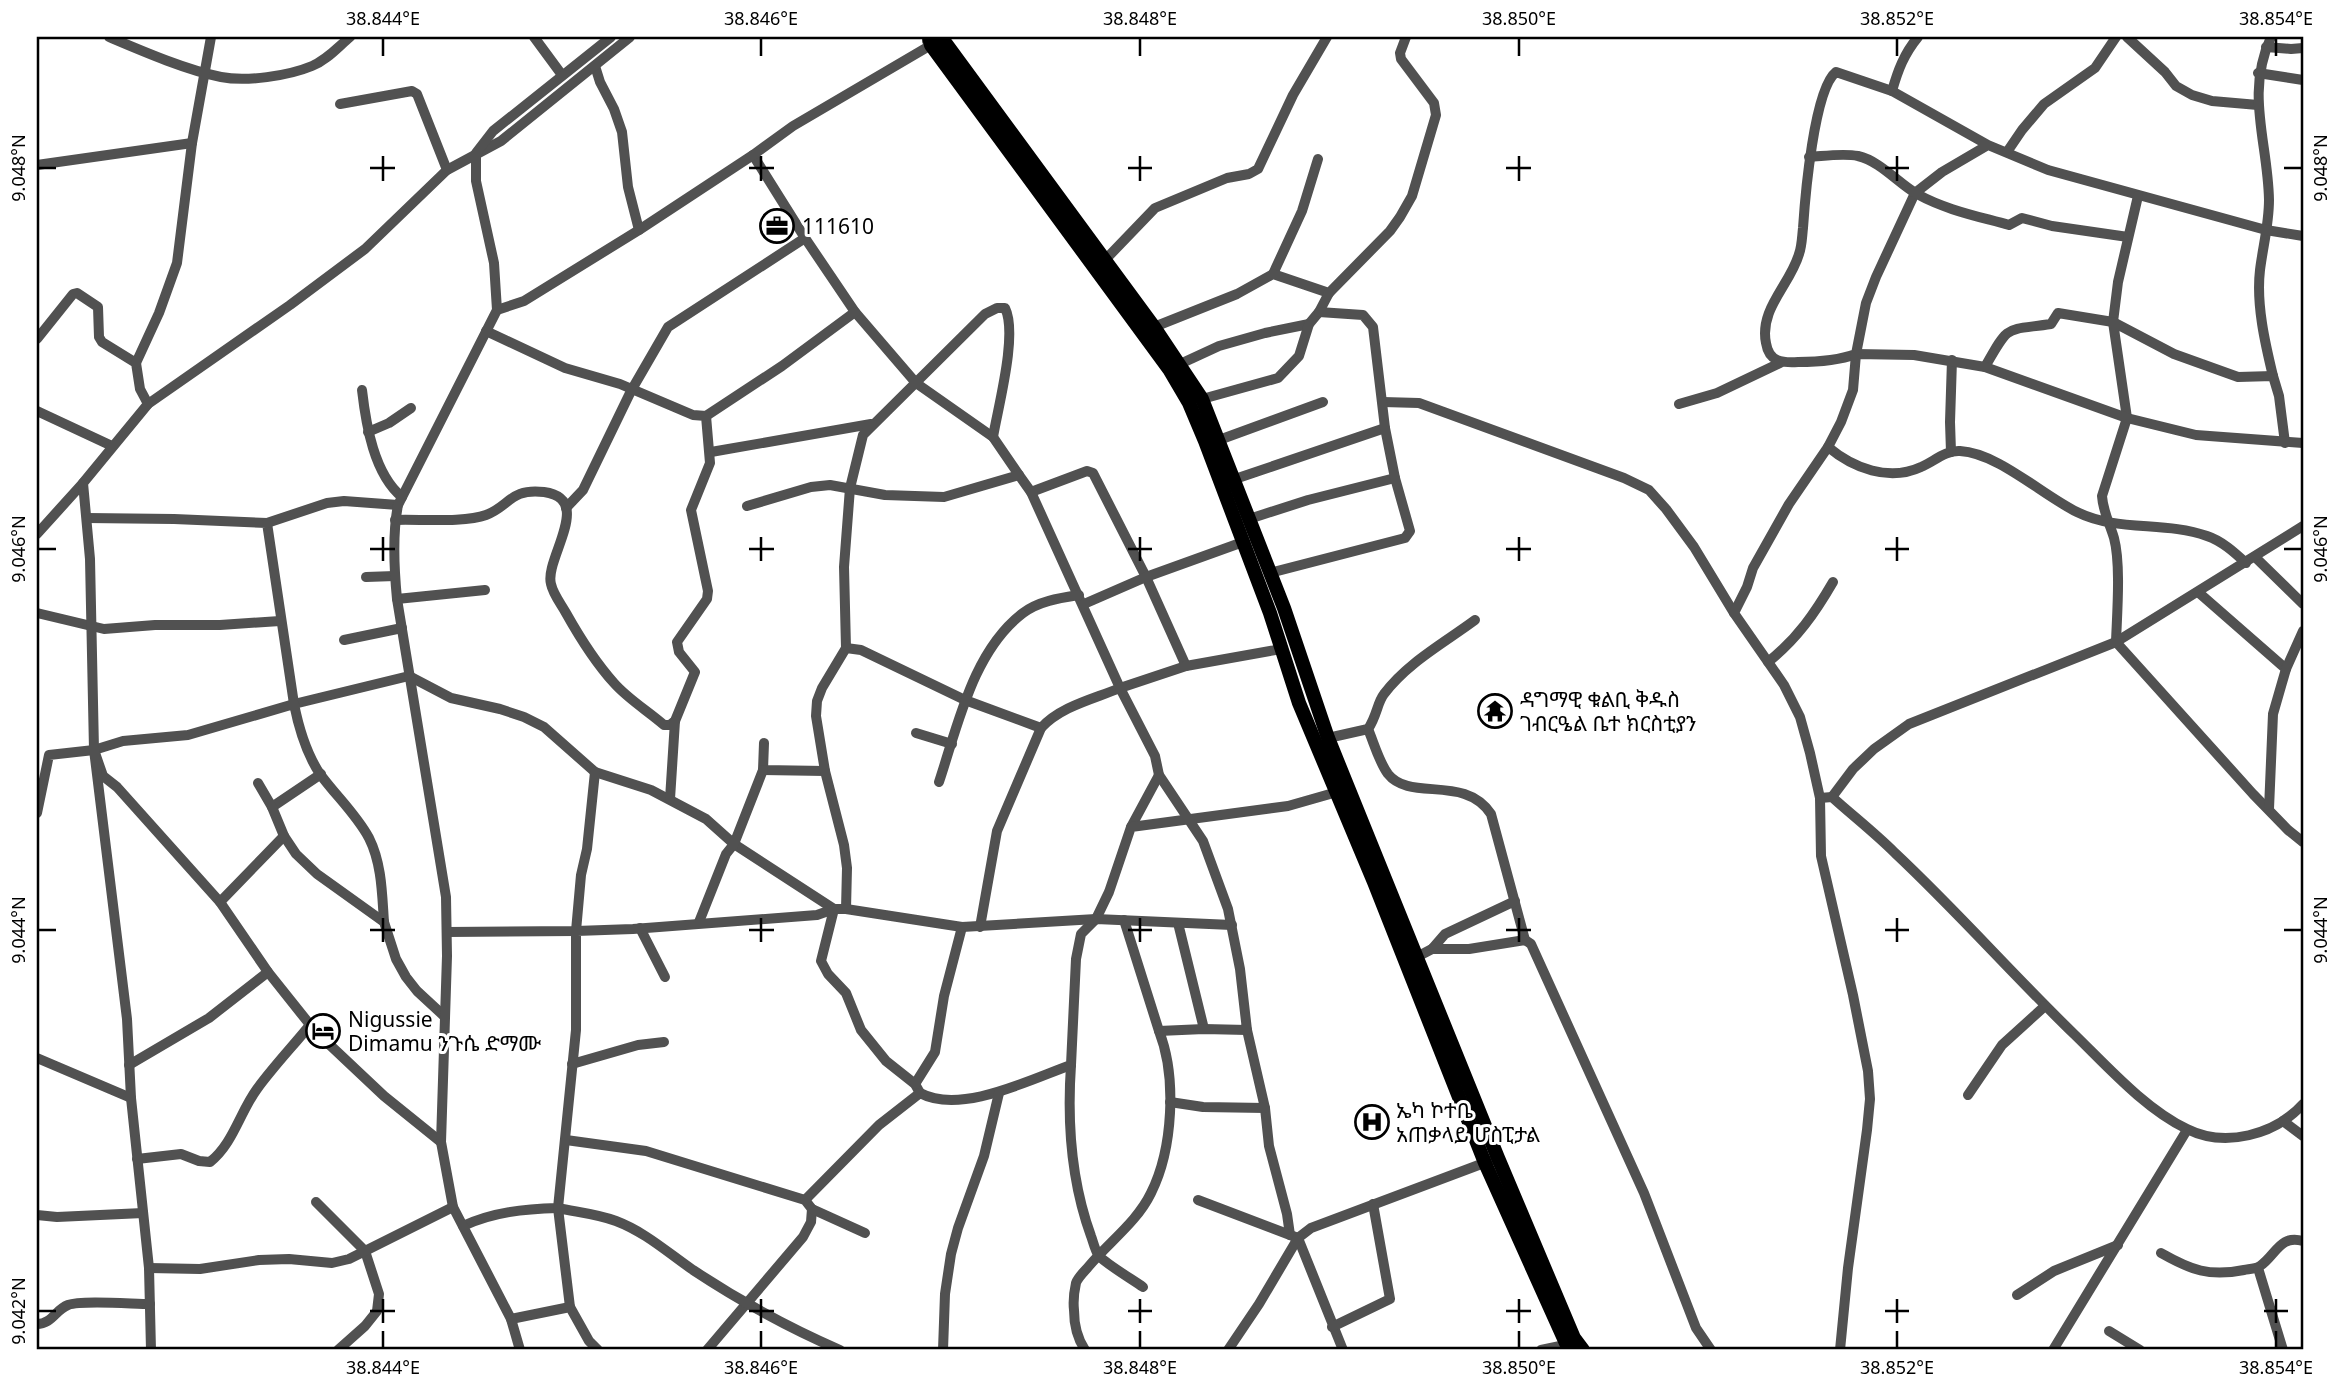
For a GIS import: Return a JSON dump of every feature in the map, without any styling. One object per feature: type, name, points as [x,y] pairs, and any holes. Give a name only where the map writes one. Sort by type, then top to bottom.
[{"type":"main road","points":[[931,39],[1105,260],[1180,364],[1196,401],[1313,740],[1411,960]]},
{"type":"main road","points":[[931,39],[1169,369],[1196,401],[1219,440],[1411,960],[1567,1348]]},
{"type":"main road","points":[[1491,1160],[1574,1338],[1583,1350]]},
{"type":"street","points":[[109,37],[223,78],[267,77],[312,66],[351,37]]},
{"type":"street","points":[[148,404],[140,389],[136,363],[159,313],[177,263],[192,143],[211,37]]},
{"type":"street","points":[[534,37],[562,75]]},
{"type":"street","points":[[520,1350],[511,1319],[453,1207],[441,1142],[446,898],[397,599],[395,520],[400,501],[497,310],[494,262],[476,181],[476,153],[493,131],[611,37]]},
{"type":"street","points":[[37,534],[83,484],[148,404],[365,249],[447,170],[501,141],[630,37]]},
{"type":"street","points":[[1105,260],[1154,208],[1227,178],[1249,174],[1258,169],[1293,95],[1327,37]]},
{"type":"street","points":[[1196,401],[1278,378],[1299,356],[1309,324],[1329,293],[1390,231],[1412,196],[1436,109],[1401,59],[1400,53],[1406,37]]},
{"type":"street","points":[[1892,91],[1903,57],[1918,37]]},
{"type":"street","points":[[2007,152],[2043,104],[2095,68],[2116,37]]},
{"type":"street","points":[[2127,37],[2165,72],[2176,86],[2192,95],[2212,101],[2258,105]]},
{"type":"street","points":[[497,310],[524,301],[639,230],[793,126],[931,39]]},
{"type":"street","points":[[2285,443],[2279,396],[2264,331],[2260,272],[2269,201],[2258,105],[2258,74],[2268,42],[2291,50],[2303,48]]},
{"type":"street","points":[[596,66],[600,82],[622,132],[628,187],[639,230]]},
{"type":"street","points":[[1780,363],[1771,357],[1766,347],[1764,331],[1770,309],[1799,256],[1809,157],[1830,76],[1836,72],[1892,91],[1988,145],[2048,170],[2266,230],[2303,236]]},
{"type":"street","points":[[2258,74],[2303,80]]},
{"type":"street","points":[[340,104],[412,91],[417,94],[447,170]]},
{"type":"street","points":[[37,165],[192,143]]},
{"type":"street","points":[[1734,613],[1753,568],[1788,504],[1828,447],[1853,390],[1856,354],[1866,303],[1888,248],[1915,193],[1942,172],[1988,145]]},
{"type":"street","points":[[753,155],[855,312],[916,383],[993,437],[1031,492],[1154,756],[1159,775],[1203,841],[1232,925],[1247,1030],[1265,1108],[1269,1146],[1287,1214],[1343,1350]]},
{"type":"street","points":[[1809,157],[1858,156],[1915,193],[1948,209],[2008,225],[2022,218],[2052,226],[2128,237]]},
{"type":"street","points":[[1154,327],[1237,294],[1273,274],[1302,211],[1318,159]]},
{"type":"street","points":[[2138,196],[2118,282],[2113,322],[2127,418],[2102,496],[2107,522],[2114,539],[2117,581],[2116,642],[2288,830],[2303,842]]},
{"type":"street","points":[[675,721],[664,725],[615,685],[581,640],[551,585],[550,575],[565,532],[566,508],[583,490],[631,391],[668,327],[805,238]]},
{"type":"street","points":[[1273,274],[1329,293]]},
{"type":"street","points":[[37,339],[70,296],[77,293],[98,307],[99,337],[102,342],[136,363]]},
{"type":"street","points":[[846,909],[844,845],[825,771],[816,716],[817,701],[846,648],[844,567],[850,488],[863,435],[985,314],[997,308],[1005,308],[1009,317],[1010,340],[993,437]]},
{"type":"street","points":[[486,331],[565,368],[620,384],[631,391],[693,415],[706,416],[782,366],[855,312]]},
{"type":"street","points":[[1270,573],[1405,538],[1410,531],[1385,428],[1373,327],[1363,315],[1356,313],[1319,312]]},
{"type":"street","points":[[1985,367],[2007,332],[2015,328],[2052,324],[2058,313],[2113,322],[2174,354],[2238,377],[2273,376]]},
{"type":"street","points":[[1180,364],[1219,346],[1309,324]]},
{"type":"street","points":[[1679,404],[1717,393],[1780,363],[1841,359],[1856,354],[1914,355],[1985,367],[2127,418],[2196,435],[2303,443]]},
{"type":"street","points":[[1951,452],[1952,360]]},
{"type":"street","points":[[362,390],[368,432],[375,455],[400,501]]},
{"type":"street","points":[[1219,440],[1323,402]]},
{"type":"street","points":[[1383,402],[1419,403],[1429,406],[1567,456],[1649,490],[1694,547],[1734,613],[1784,685],[1800,717],[1820,798],[1821,856],[1858,1020],[1868,1071],[1870,1099],[1840,1350]]},
{"type":"street","points":[[368,432],[389,423],[411,408]]},
{"type":"street","points":[[37,411],[112,446]]},
{"type":"street","points":[[670,799],[675,721],[695,672],[679,652],[677,642],[707,599],[708,591],[691,510],[707,472],[710,452],[706,416]]},
{"type":"street","points":[[710,452],[872,424]]},
{"type":"street","points":[[1235,479],[1385,428]]},
{"type":"street","points":[[1828,447],[1844,460],[1891,475],[1906,473],[1951,452],[1975,454],[2078,513],[2107,522],[2177,528],[2208,536],[2251,560],[2303,604]]},
{"type":"street","points":[[1031,492],[1087,471],[1093,473],[1146,577],[1186,666]]},
{"type":"street","points":[[747,506],[811,487],[830,485],[885,495],[944,497],[1019,475]]},
{"type":"street","points":[[1249,519],[1308,500],[1395,478]]},
{"type":"street","points":[[83,484],[90,559],[94,750],[126,1005],[131,1098],[149,1268],[151,1350]]},
{"type":"street","points":[[395,520],[488,514],[517,494],[529,492],[553,494],[566,508]]},
{"type":"street","points":[[87,518],[267,523],[327,503],[400,501]]},
{"type":"street","points":[[267,523],[294,704],[308,753],[370,840],[381,880],[384,922],[396,959],[417,991],[444,1016]]},
{"type":"street","points":[[1832,797],[1853,769],[1874,749],[1909,724],[2116,642],[2303,526]]},
{"type":"street","points":[[939,782],[965,700],[980,666],[1003,634],[1023,613],[1052,599],[1082,599],[1243,542]]},
{"type":"street","points":[[366,577],[395,576]]},
{"type":"street","points":[[1769,662],[1790,645],[1805,627],[1833,582]]},
{"type":"street","points":[[397,599],[485,590]]},
{"type":"street","points":[[2198,592],[2286,669]]},
{"type":"street","points":[[37,613],[104,629],[280,621]]},
{"type":"street","points":[[1328,738],[1368,729],[1376,718],[1381,697],[1402,673],[1475,620]]},
{"type":"street","points":[[344,640],[402,628]]},
{"type":"street","points":[[2269,809],[2273,714],[2286,669],[2303,631]]},
{"type":"street","points":[[846,648],[861,650],[965,700],[1041,728]]},
{"type":"street","points":[[980,927],[997,831],[1041,728],[1051,717],[1121,688],[1186,666],[1281,649]]},
{"type":"street","points":[[37,754],[94,750],[122,741],[188,735],[294,704],[409,676],[451,698],[500,709],[544,727],[595,772],[651,790],[706,819],[734,844],[834,909]]},
{"type":"street","points":[[1368,729],[1389,775],[1408,786],[1463,792],[1484,804],[1491,814],[1525,940],[1531,944],[1538,957],[1644,1193],[1696,1328],[1710,1350]]},
{"type":"street","points":[[916,733],[952,744]]},
{"type":"street","points":[[699,922],[763,771],[764,743]]},
{"type":"street","points":[[94,750],[103,776],[220,902],[268,972],[310,1025],[384,1096],[441,1142]]},
{"type":"street","points":[[37,813],[49,755]]},
{"type":"street","points":[[763,771],[825,771]]},
{"type":"street","points":[[595,772],[576,931],[576,1030],[558,1209],[570,1307],[589,1341],[598,1350]]},
{"type":"street","points":[[272,807],[321,774]]},
{"type":"street","points":[[1143,1287],[1098,1255],[1075,1182],[1068,1106],[1076,959],[1082,934],[1096,919],[1109,892],[1131,827],[1159,775]]},
{"type":"street","points":[[258,783],[296,854],[317,874],[384,922]]},
{"type":"street","points":[[1131,827],[1288,806],[1337,792]]},
{"type":"street","points":[[1820,798],[1832,797],[1897,854],[2045,1006],[2141,1098],[2187,1130],[2235,1138],[2269,1129],[2303,1104]]},
{"type":"street","points":[[220,902],[284,836]]},
{"type":"street","points":[[1432,950],[1445,934],[1515,901]]},
{"type":"street","points":[[447,932],[640,928],[817,915],[834,909],[962,927],[1096,919],[1232,925]]},
{"type":"street","points":[[834,909],[821,961],[828,974],[846,993],[867,1038],[886,1061],[928,1097],[960,1099],[999,1093],[1071,1065]]},
{"type":"street","points":[[1085,1350],[1074,1324],[1073,1301],[1077,1281],[1132,1221],[1151,1194],[1164,1156],[1170,1102],[1170,1073],[1124,920]]},
{"type":"street","points":[[1178,923],[1203,1029]]},
{"type":"street","points":[[808,1204],[879,1125],[918,1089],[935,1052],[944,996],[962,927]]},
{"type":"street","points":[[640,928],[665,978]]},
{"type":"street","points":[[1411,960],[1432,950],[1469,949],[1525,940]]},
{"type":"street","points":[[129,1065],[209,1018],[268,972]]},
{"type":"street","points":[[1968,1095],[2002,1045],[2045,1006]]},
{"type":"street","points":[[137,1159],[181,1154],[210,1162],[217,1157],[237,1128],[256,1091],[310,1025]]},
{"type":"street","points":[[1159,1031],[1247,1030]]},
{"type":"street","points":[[572,1064],[638,1045],[664,1042]]},
{"type":"street","points":[[37,1058],[131,1098]]},
{"type":"street","points":[[943,1350],[945,1294],[951,1254],[984,1156],[999,1093]]},
{"type":"street","points":[[1170,1102],[1203,1107],[1265,1108]]},
{"type":"street","points":[[2283,1121],[2303,1136]]},
{"type":"street","points":[[2053,1350],[2187,1130]]},
{"type":"street","points":[[566,1140],[646,1151],[808,1204],[865,1233]]},
{"type":"street","points":[[1228,1350],[1259,1304],[1294,1236],[1491,1160]]},
{"type":"street","points":[[1198,1200],[1294,1236]]},
{"type":"street","points":[[316,1202],[365,1251],[379,1294],[377,1311],[365,1326],[338,1350]]},
{"type":"street","points":[[707,1350],[803,1237],[811,1222],[808,1204]]},
{"type":"street","points":[[1332,1327],[1390,1299],[1373,1205]]},
{"type":"street","points":[[149,1268],[200,1269],[260,1259],[332,1263],[349,1259],[453,1207]]},
{"type":"street","points":[[463,1226],[484,1216],[527,1209],[558,1209],[613,1220],[653,1240],[692,1269],[747,1303],[807,1336],[840,1350]]},
{"type":"street","points":[[37,1215],[57,1217],[143,1213]]},
{"type":"street","points":[[2161,1254],[2188,1268],[2223,1274],[2258,1268],[2285,1240],[2303,1241]]},
{"type":"street","points":[[2017,1295],[2054,1271],[2118,1245]]},
{"type":"street","points":[[2258,1268],[2283,1350]]},
{"type":"street","points":[[37,1324],[45,1324],[61,1309],[74,1304],[150,1304]]},
{"type":"street","points":[[511,1319],[570,1307]]},
{"type":"street","points":[[2109,1331],[2140,1350]]},
{"type":"street","points":[[1541,1350],[1567,1348]]},
{"type":"place","name":"111610","points":[[777,226]]},
{"type":"place","name":"ዳግማዊ ቁልቢ ቅዱስ ገብርዔል ቤተ ክርስቲያን","points":[[1495,711]]},
{"type":"place","name":"Nigussie Dimamu ንጉሴ ድማሙ","points":[[323,1031]]},
{"type":"place","name":"ኤካ ኮተቤ አጠቃላይ ሆስፒታል","points":[[1372,1122]]}]
